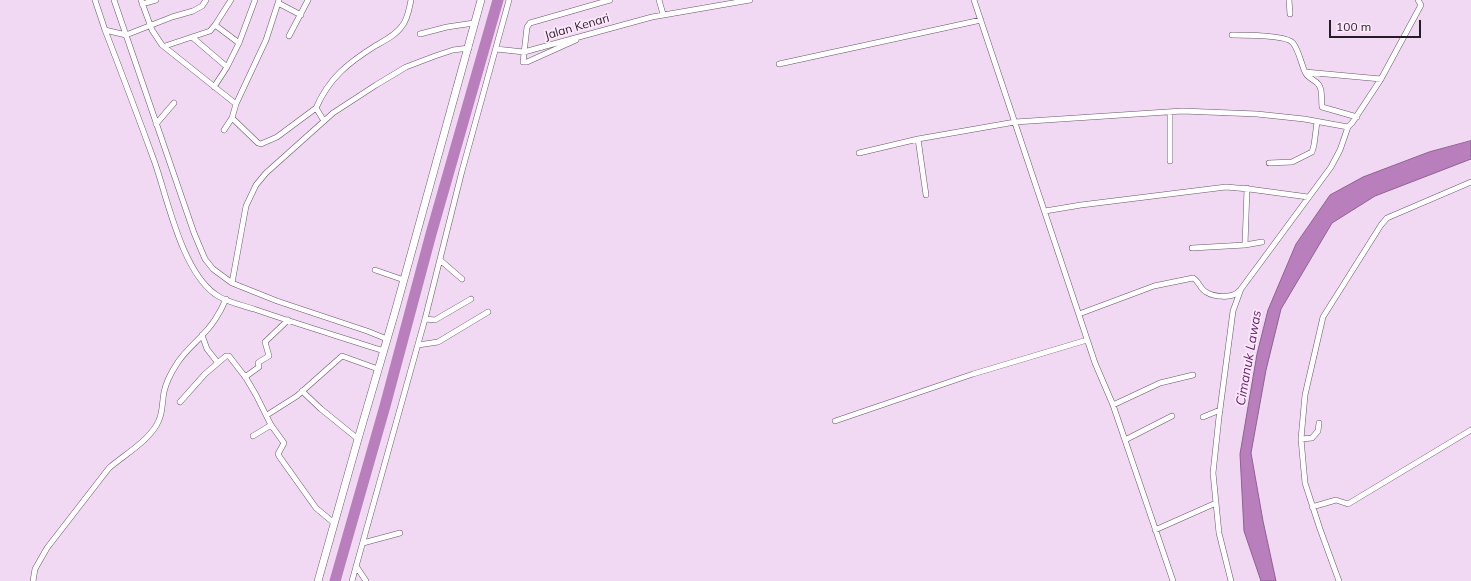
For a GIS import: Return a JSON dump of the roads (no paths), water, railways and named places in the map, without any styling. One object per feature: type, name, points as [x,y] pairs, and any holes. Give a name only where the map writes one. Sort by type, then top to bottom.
[{"type":"street","points":[[95,0],[108,31],[186,253],[204,284],[216,295],[288,320],[386,345]]},
{"type":"street","points":[[114,0],[123,35],[194,233],[206,259],[216,273],[232,283],[368,331],[386,345]]},
{"type":"street","points":[[156,0],[142,2],[150,26],[157,38],[236,104]]},
{"type":"street","points":[[108,31],[123,35],[193,11],[202,6],[206,0]]},
{"type":"street","points":[[165,46],[210,31],[231,0]]},
{"type":"street","points":[[214,87],[240,43],[255,0]]},
{"type":"street","points":[[289,36],[308,0]]},
{"type":"street","points":[[232,118],[258,143],[261,144],[277,137],[316,108],[322,94],[338,73],[353,61],[398,32],[409,12],[411,0]]},
{"type":"street","points":[[318,581],[386,345],[481,0]]},
{"type":"street","points":[[352,581],[418,345],[462,172],[509,0]]},
{"type":"street","points":[[592,32],[525,63],[523,60],[527,27],[530,23],[610,0]]},
{"type":"street","points":[[659,0],[663,14]]},
{"type":"street","name":"Jalan Kenari","points":[[496,49],[524,52],[592,32],[663,14],[750,0]]},
{"type":"street","points":[[974,0],[1097,371],[1113,405],[1173,581]]},
{"type":"street","points":[[1288,0],[1290,14]]},
{"type":"street","points":[[1079,314],[1154,286],[1193,278],[1196,279],[1205,292],[1232,296],[1236,294],[1331,167],[1340,150],[1348,127],[1357,117],[1382,78],[1421,5],[1418,0]]},
{"type":"street","points":[[224,130],[232,118],[236,104],[266,40],[279,1],[301,15]]},
{"type":"street","points":[[779,64],[981,20]]},
{"type":"street","points":[[420,34],[447,27],[474,23]]},
{"type":"street","points":[[215,25],[240,43]]},
{"type":"street","points":[[1232,35],[1258,35],[1288,39],[1293,42],[1306,76],[1318,83],[1322,94],[1322,107],[1357,117]]},
{"type":"street","points":[[192,37],[227,67]]},
{"type":"street","points":[[232,283],[246,206],[250,196],[266,172],[333,113],[376,85],[406,68],[434,56],[452,50],[469,48]]},
{"type":"street","points":[[1305,72],[1382,78]]},
{"type":"street","points":[[156,124],[174,104]]},
{"type":"street","points":[[316,108],[324,121]]},
{"type":"street","points":[[859,153],[918,140],[1015,122],[1182,111],[1257,114],[1348,127]]},
{"type":"street","points":[[1170,112],[1170,161]]},
{"type":"street","points":[[1269,163],[1292,162],[1312,152],[1317,122]]},
{"type":"street","points":[[918,140],[926,194]]},
{"type":"street","points":[[1339,581],[1312,508],[1305,483],[1302,439],[1306,395],[1323,317],[1381,225],[1387,218],[1471,182]]},
{"type":"street","points":[[1045,211],[1226,187],[1247,188],[1308,197]]},
{"type":"street","points":[[1245,245],[1247,188]]},
{"type":"street","points":[[1192,248],[1245,245],[1262,242]]},
{"type":"street","points":[[440,260],[462,279]]},
{"type":"street","points":[[376,270],[404,280]]},
{"type":"street","points":[[1231,581],[1219,533],[1213,473],[1233,310],[1241,289]]},
{"type":"street","points":[[33,581],[35,569],[47,548],[109,468],[143,441],[159,421],[163,406],[163,394],[169,378],[179,362],[216,318],[226,299]]},
{"type":"street","points":[[425,319],[435,320],[470,299]]},
{"type":"street","points":[[418,345],[438,342],[488,312]]},
{"type":"street","points":[[245,377],[259,367],[259,362],[269,356],[266,342],[288,320]]},
{"type":"street","points":[[202,336],[208,349],[218,363]]},
{"type":"street","points":[[835,421],[973,374],[1087,340]]},
{"type":"street","points":[[180,402],[205,374],[226,356],[229,356],[245,377],[267,415],[271,425],[284,443],[278,454],[279,456],[316,508],[334,523]]},
{"type":"street","points":[[267,415],[287,403],[343,356],[378,369]]},
{"type":"street","points":[[1113,405],[1160,383],[1193,375]]},
{"type":"street","points":[[302,391],[321,409],[358,439]]},
{"type":"street","points":[[1203,418],[1220,410]]},
{"type":"street","points":[[1125,440],[1172,416]]},
{"type":"street","points":[[1302,439],[1312,438],[1318,431],[1319,423]]},
{"type":"street","points":[[253,436],[271,425]]},
{"type":"street","points":[[1312,508],[1336,500],[1348,504],[1471,430]]},
{"type":"street","points":[[1155,530],[1216,503]]},
{"type":"street","points":[[363,543],[400,533]]},
{"type":"street","points":[[356,566],[366,581]]},
{"type":"waterway","points":[[335,581],[385,406],[431,234],[498,0]]},
{"type":"water label","name":"Cimanuk Lawas","points":[[1249,358]]}]
